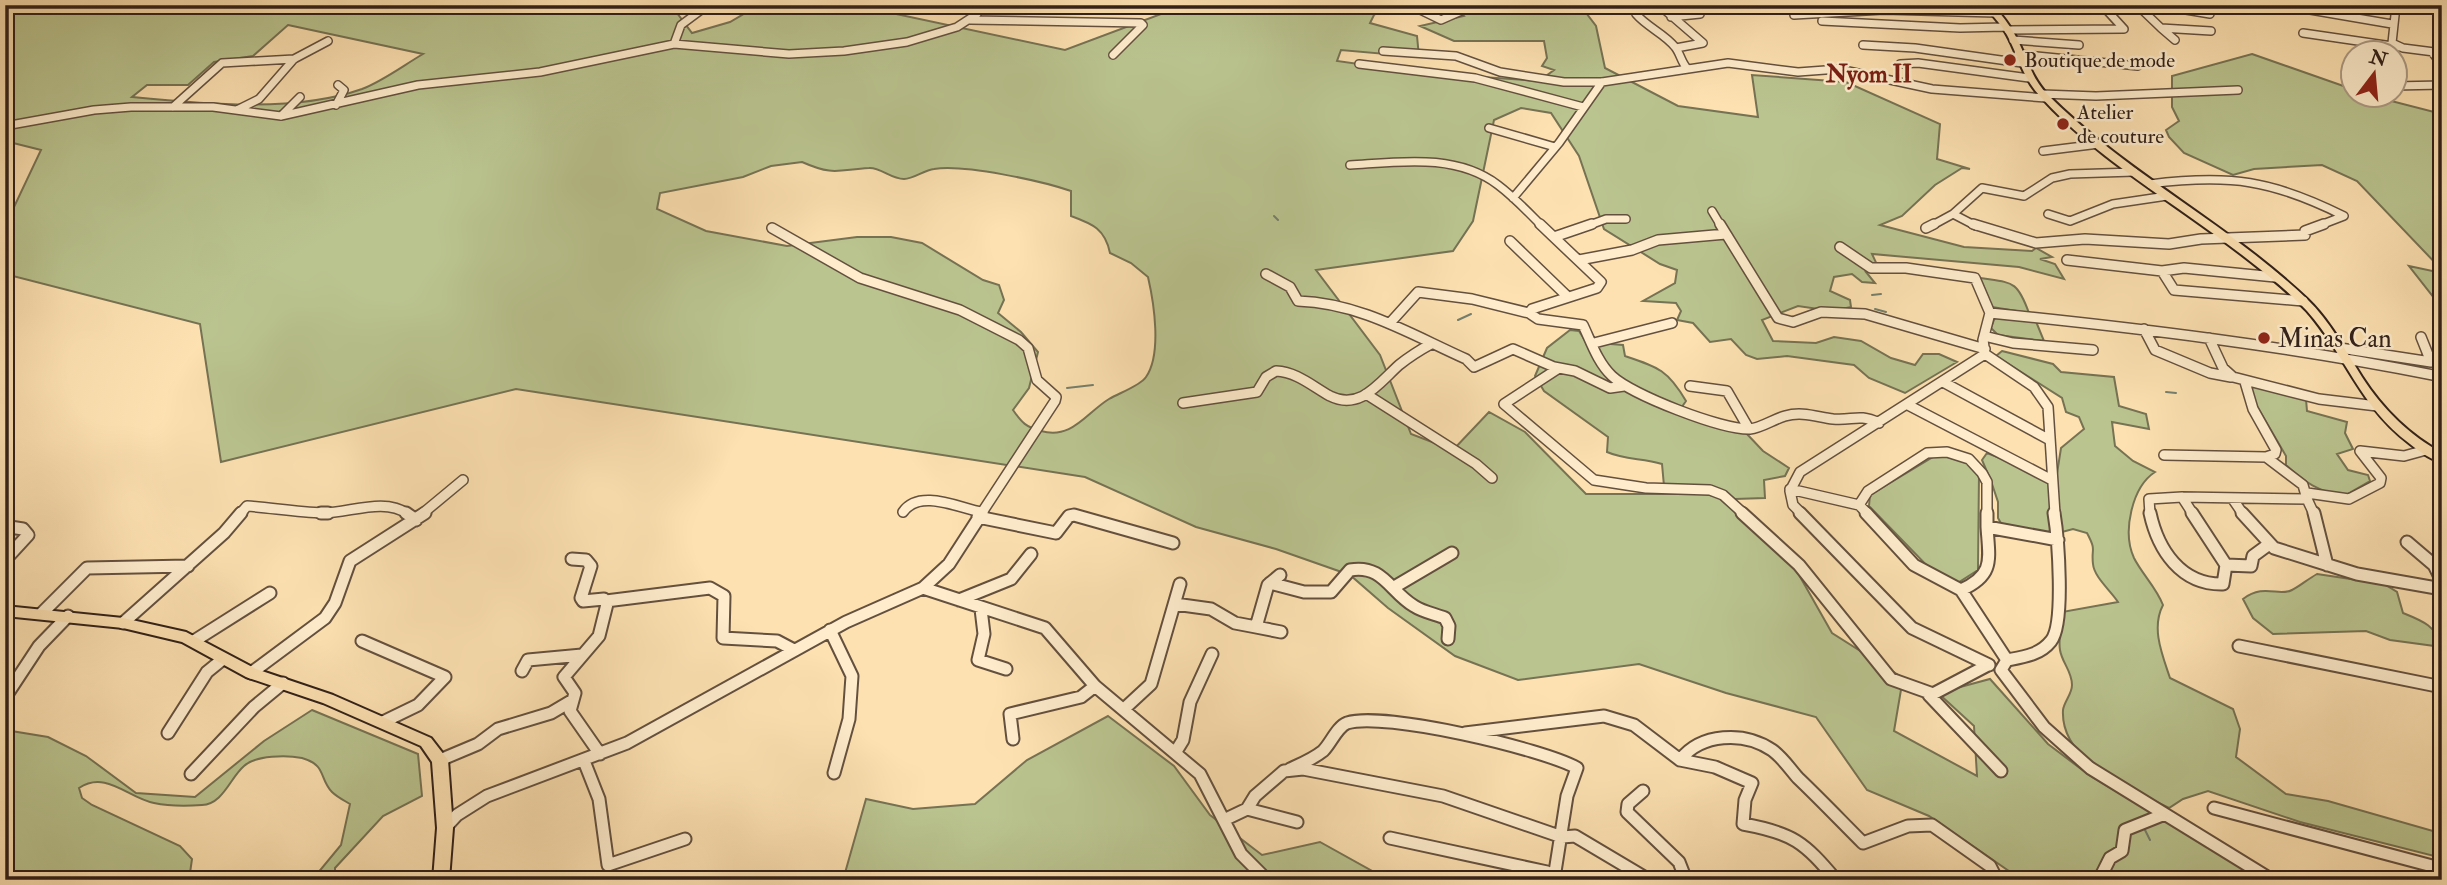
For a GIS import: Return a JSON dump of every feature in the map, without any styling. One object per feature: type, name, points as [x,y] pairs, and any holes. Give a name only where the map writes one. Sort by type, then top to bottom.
[{"type":"main road","points":[[1992,9],[2008,32],[2029,78],[2044,96],[2134,172],[2228,239],[2303,301],[2340,348],[2377,406],[2426,450],[2442,459]]},
{"type":"main road","points":[[5,611],[123,623],[194,640],[251,673],[383,722],[426,742],[440,761],[445,828],[441,880]]},
{"type":"street","points":[[674,44],[674,34],[686,18],[708,5]]},
{"type":"street","points":[[970,20],[981,6],[1063,5]]},
{"type":"street","points":[[1410,5],[1440,20],[1475,5]]},
{"type":"street","points":[[1659,5],[1703,43],[1676,48]]},
{"type":"street","points":[[1671,17],[1700,14],[1694,5]]},
{"type":"street","points":[[1771,7],[1791,5]]},
{"type":"street","points":[[2008,32],[2124,29],[2102,5]]},
{"type":"street","points":[[2137,5],[2175,40]]},
{"type":"street","points":[[2156,5],[2210,14]]},
{"type":"street","points":[[2280,5],[2388,26]]},
{"type":"street","points":[[2391,38],[2388,26],[2396,5]]},
{"type":"street","points":[[1794,15],[1884,10],[1992,9]]},
{"type":"street","points":[[2176,9],[2192,30]]},
{"type":"street","points":[[1636,14],[1646,26],[1676,48],[1679,59],[1686,67]]},
{"type":"street","points":[[5,126],[94,110],[173,107],[236,110],[281,116],[418,85],[540,72],[674,44],[789,54],[830,52],[907,42],[970,20],[1143,24],[1113,54]]},
{"type":"street","points":[[1822,21],[2008,32],[2079,45]]},
{"type":"street","points":[[2161,28],[2211,31]]},
{"type":"street","points":[[2303,33],[2338,38]]},
{"type":"street","points":[[236,110],[259,99],[294,59],[328,41]]},
{"type":"street","points":[[1864,45],[2138,66]]},
{"type":"street","points":[[2408,48],[2442,53]]},
{"type":"street","points":[[1383,51],[1456,56],[1500,72],[1535,75],[1564,82],[1602,82],[1686,67],[1728,63],[1798,72],[1839,69],[1932,89],[2044,96],[2238,90]]},
{"type":"street","points":[[2431,52],[2442,65]]},
{"type":"street","points":[[173,107],[222,63],[294,59]]},
{"type":"street","points":[[1899,64],[1918,63],[2029,78]]},
{"type":"street","points":[[1359,64],[1475,78],[1583,107]]},
{"type":"street","points":[[1513,198],[1555,147],[1602,82]]},
{"type":"street","points":[[336,105],[337,98],[344,90],[338,85]]},
{"type":"street","points":[[2408,86],[2442,85]]},
{"type":"street","points":[[281,116],[300,97]]},
{"type":"street","points":[[1489,128],[1555,147]]},
{"type":"street","points":[[2043,151],[2080,144],[2099,144]]},
{"type":"street","points":[[1350,165],[1402,162],[1455,164],[1496,183],[1601,284],[1532,309],[1529,313]]},
{"type":"street","points":[[1926,228],[1953,214],[1982,188],[2024,196],[2052,178],[2070,174],[2134,172]]},
{"type":"street","points":[[1953,214],[1985,230],[2036,243],[2085,239],[2169,244],[2201,239],[2305,235],[2305,231],[2319,222],[2332,222],[2344,216],[2298,193],[2243,180],[2189,179],[2150,184]]},
{"type":"street","points":[[2048,214],[2070,221],[2113,204],[2167,196]]},
{"type":"street","points":[[1712,211],[1774,316],[1782,321],[1793,322],[1821,312],[1865,314],[1985,352],[2040,393],[2048,408],[2050,479],[2058,540],[2058,628],[2054,642],[2044,650],[2004,665],[1987,665],[1912,628],[1793,505],[1790,489],[1794,476],[1908,405],[1985,352]]},
{"type":"street","points":[[1554,237],[1606,219],[1626,219]]},
{"type":"street","points":[[445,828],[467,807],[487,796],[584,761],[634,739],[830,630],[923,588],[949,564],[1056,397],[1034,375],[1025,343],[960,310],[860,278],[772,228]]},
{"type":"street","points":[[1579,260],[1632,250],[1658,240],[1726,234]]},
{"type":"street","points":[[1510,241],[1568,297]]},
{"type":"street","points":[[1840,247],[1871,268],[1906,268],[1973,277],[1990,313],[1984,336],[1985,352]]},
{"type":"street","points":[[2067,260],[2162,271],[2184,268],[2275,277]]},
{"type":"street","points":[[2162,271],[2174,290],[2303,301]]},
{"type":"street","points":[[1266,274],[1290,287],[1298,301],[1328,300],[1390,323],[1466,359],[1474,367],[1482,366],[1513,349],[1559,368],[1575,371],[1613,390],[1624,386]]},
{"type":"street","points":[[1390,323],[1418,292],[1428,291],[1529,313],[1538,319],[1581,324],[1594,343],[1606,370],[1624,386],[1668,403],[1687,416],[1749,429],[1759,428],[1788,415],[1813,414],[1834,419],[1862,415],[1879,423]]},
{"type":"street","points":[[1990,313],[2209,338],[2346,358],[2433,375]]},
{"type":"street","points":[[1594,343],[1672,323]]},
{"type":"street","points":[[2144,329],[2155,350],[2210,373],[2319,399],[2377,406]]},
{"type":"street","points":[[1984,336],[2013,343],[2093,350]]},
{"type":"street","points":[[2340,348],[2431,362],[2421,337]]},
{"type":"street","points":[[2209,338],[2223,368],[2233,377]]},
{"type":"street","points":[[1183,403],[1257,392],[1261,381],[1269,373],[1281,372],[1297,375],[1334,398],[1346,402],[1366,394],[1404,360],[1432,344]]},
{"type":"street","points":[[1559,368],[1505,401],[1505,405],[1594,480],[1646,488],[1710,490],[1723,495],[1799,565],[1891,679],[1929,695],[2001,771]]},
{"type":"street","points":[[1943,382],[2048,439]]},
{"type":"street","points":[[2164,455],[2266,457],[2275,454],[2276,450],[2253,409],[2245,382]]},
{"type":"street","points":[[1690,386],[1727,391],[1749,429]]},
{"type":"street","points":[[1366,394],[1476,464],[1492,478]]},
{"type":"street","points":[[1908,405],[2050,479]]},
{"type":"street","points":[[1969,460],[1983,444]]},
{"type":"street","points":[[2182,497],[2226,565],[2223,584],[2194,583],[2184,575],[2155,536],[2148,516],[2149,499],[2182,497],[2307,496],[2349,499],[2380,483],[2381,478],[2360,451],[2404,456],[2426,450]]},
{"type":"street","points":[[1859,505],[1868,491],[1927,453],[1947,452],[1969,460],[1987,482],[1988,574],[1983,581],[1961,590]]},
{"type":"street","points":[[2266,457],[2303,485],[2313,509],[2327,565]]},
{"type":"street","points":[[251,673],[325,618],[335,603],[350,561],[416,520],[463,480]]},
{"type":"street","points":[[1790,489],[1859,505],[1914,565],[1961,590],[2026,705],[2065,748],[2090,768],[2271,879]]},
{"type":"street","points":[[2232,498],[2249,524],[2268,545],[2370,577],[2442,589]]},
{"type":"street","points":[[903,512],[910,502],[920,499],[1056,533],[1062,529],[1069,516],[1074,515],[1172,543]]},
{"type":"street","points":[[123,623],[188,566],[250,505],[325,513],[379,506],[402,510],[416,520]]},
{"type":"street","points":[[5,560],[28,535],[23,529],[10,527]]},
{"type":"street","points":[[1987,527],[2058,540]]},
{"type":"street","points":[[2407,542],[2434,565],[2442,581]]},
{"type":"street","points":[[2226,565],[2251,566],[2253,556],[2268,545]]},
{"type":"street","points":[[1396,586],[1452,553]]},
{"type":"street","points":[[958,600],[980,594],[1017,575],[1027,567],[1031,554]]},
{"type":"street","points":[[572,559],[586,560],[591,566],[581,598],[583,601],[606,601],[710,588],[724,596],[723,638],[776,641],[794,650]]},
{"type":"street","points":[[43,613],[87,568],[188,566]]},
{"type":"street","points":[[1270,583],[1304,592],[1332,592],[1341,579],[1357,568],[1369,568],[1396,586],[1409,603],[1446,618],[1449,625],[1448,639]]},
{"type":"street","points":[[1256,627],[1270,583],[1280,575]]},
{"type":"street","points":[[1124,709],[1152,684],[1180,584]]},
{"type":"street","points":[[923,588],[981,609],[1040,625],[1095,686],[1200,774],[1209,797],[1226,819],[1228,834],[1241,855],[1267,880]]},
{"type":"street","points":[[194,640],[218,621],[250,607],[270,593]]},
{"type":"street","points":[[600,754],[570,711],[575,693],[564,677],[599,636],[606,601]]},
{"type":"street","points":[[1175,604],[1211,609],[1235,623],[1281,632]]},
{"type":"street","points":[[981,609],[984,634],[978,660],[1006,669]]},
{"type":"street","points":[[6,696],[38,646],[68,616]]},
{"type":"street","points":[[830,630],[852,676],[849,719],[834,774]]},
{"type":"street","points":[[362,641],[445,677],[422,703],[383,722]]},
{"type":"street","points":[[2239,646],[2442,687]]},
{"type":"street","points":[[1175,753],[1183,740],[1191,702],[1212,654]]},
{"type":"street","points":[[522,671],[528,660],[582,655]]},
{"type":"street","points":[[168,733],[207,671],[223,659]]},
{"type":"street","points":[[1929,695],[1987,665]]},
{"type":"street","points":[[191,774],[254,707],[283,683]]},
{"type":"street","points":[[1013,739],[1010,714],[1081,697],[1095,686]]},
{"type":"street","points":[[440,761],[478,744],[498,729],[551,713],[573,700]]},
{"type":"street","points":[[1461,734],[1604,716],[1634,725],[1680,760],[1716,767],[1752,783],[1745,800],[1744,824],[1770,829],[1807,846],[1836,880]]},
{"type":"street","points":[[1226,819],[1247,809],[1255,796],[1271,780],[1322,754],[1333,742],[1343,723],[1356,718],[1461,734],[1577,768],[1567,796],[1553,879]]},
{"type":"street","points":[[1680,760],[1692,745],[1726,737],[1766,746],[1781,755],[1786,765],[1863,843],[1908,826],[1932,825],[1990,866],[1994,874],[1992,880]]},
{"type":"street","points":[[584,761],[599,799],[608,865],[685,839]]},
{"type":"street","points":[[1290,769],[1443,796],[1562,837],[1575,836],[1649,880]]},
{"type":"street","points":[[1643,791],[1628,804],[1627,812],[1679,862],[1686,880]]},
{"type":"street","points":[[2214,808],[2436,869]]},
{"type":"street","points":[[1247,809],[1297,822]]},
{"type":"street","points":[[2099,880],[2110,858],[2122,851],[2125,830],[2165,814]]},
{"type":"street","points":[[1390,838],[1546,872],[1553,879]]},
{"type":"green space","points":[[5,5],[671,5],[692,33],[730,22],[759,5],[854,5],[1065,50],[1185,5],[1390,5],[1374,15],[1370,23],[1417,36],[1419,57],[1341,50],[1337,61],[1423,73],[1539,81],[1554,70],[1542,66],[1547,58],[1544,41],[1454,41],[1420,26],[1464,16],[1454,5],[1580,5],[1596,26],[1605,68],[1678,106],[1758,117],[1752,75],[1846,82],[1940,124],[1937,159],[1970,169],[1962,168],[1935,185],[1902,216],[1880,225],[1964,247],[2032,251],[2036,248],[2052,257],[2040,259],[2055,264],[2064,279],[2019,267],[1872,254],[1880,271],[1866,272],[1875,283],[1862,282],[1852,274],[1834,277],[1830,291],[1850,300],[1851,307],[1832,311],[1798,306],[1762,320],[1773,341],[1816,343],[1834,337],[1861,341],[1891,358],[1915,365],[1923,354],[1939,354],[1957,362],[1905,393],[1869,378],[1854,365],[1787,356],[1757,359],[1746,355],[1731,339],[1710,342],[1693,323],[1677,320],[1681,311],[1676,303],[1643,301],[1675,283],[1677,270],[1660,264],[1604,229],[1579,156],[1551,113],[1521,108],[1494,120],[1473,221],[1453,251],[1316,270],[1380,355],[1411,434],[1453,450],[1489,412],[1525,432],[1586,494],[1706,494],[1737,502],[1778,538],[1832,633],[1903,678],[1894,731],[1977,776],[1974,726],[1938,693],[1990,679],[2048,744],[2089,775],[2231,860],[2267,877],[2022,880],[1929,816],[1867,790],[1816,717],[1726,693],[1639,664],[1518,680],[1455,656],[1388,608],[1350,575],[1276,549],[1196,527],[1085,477],[516,389],[221,462],[200,324],[5,274],[5,226],[41,150],[5,141]],"holes":[[[288,25],[423,54],[362,89],[336,97],[248,105],[132,97],[147,85],[188,85],[214,62],[253,56]],[[802,162],[829,171],[873,168],[904,179],[934,169],[983,171],[1071,191],[1071,216],[1097,229],[1105,238],[1110,253],[1131,263],[1148,277],[1155,342],[1151,367],[1146,377],[1109,399],[1070,429],[1052,433],[1036,429],[1025,424],[1013,410],[1029,388],[1038,352],[1021,332],[998,313],[1004,300],[999,285],[983,280],[922,243],[891,237],[857,237],[787,246],[706,231],[657,209],[660,193],[743,177],[771,166]]]},
{"type":"green space","points":[[2252,54],[2338,84],[2338,108],[2408,108],[2408,105],[2442,114],[2442,270],[2357,181],[2322,165],[2254,169],[2233,175],[2184,153],[2166,130],[2179,121],[2172,107],[2172,76]]},
{"type":"green space","points":[[2409,266],[2442,273],[2442,308]]},
{"type":"green space","points":[[1980,278],[2012,285],[2021,294],[2029,313],[1992,307]]},
{"type":"green space","points":[[1995,317],[2035,319],[2044,341],[1998,335],[1991,328]]},
{"type":"green space","points":[[1570,330],[1579,331],[1586,342],[1623,345],[1625,356],[1654,367],[1674,382],[1686,401],[1677,414],[1746,433],[1763,451],[1789,468],[1785,476],[1764,480],[1765,498],[1735,499],[1664,486],[1662,464],[1607,452],[1608,437],[1544,391],[1535,376],[1547,348]]},
{"type":"green space","points":[[2002,351],[2053,364],[2061,372],[2114,377],[2119,406],[2146,414],[2149,429],[2112,422],[2115,446],[2133,461],[2155,472],[2140,488],[2131,511],[2131,547],[2137,564],[2163,605],[2158,632],[2170,678],[2233,709],[2240,729],[2236,757],[2286,794],[2328,801],[2440,833],[2442,858],[2300,822],[2208,791],[2183,799],[2169,808],[2118,782],[2085,759],[2073,745],[2065,728],[2063,710],[2072,685],[2060,650],[2062,612],[2118,602],[2094,569],[2093,547],[2087,533],[2073,529],[2051,535],[2002,525],[1998,518],[1998,502],[1982,460],[1987,453],[2056,480],[2061,448],[2084,429],[2079,417],[2066,412],[2062,398],[1996,356]]},
{"type":"green space","points":[[2250,385],[2306,399],[2307,411],[2347,422],[2345,433],[2353,449],[2337,454],[2348,470],[2368,475],[2370,481],[2344,496],[2319,489],[2299,476],[2286,465],[2286,456],[2254,401]]},
{"type":"green space","points":[[1938,454],[1971,464],[1979,473],[1978,570],[1956,584],[1936,575],[1869,506],[1870,495]]},
{"type":"green space","points":[[2317,574],[2384,584],[2397,592],[2403,613],[2428,625],[2442,647],[2390,640],[2366,631],[2273,634],[2253,618],[2243,599],[2264,591],[2287,592]]},
{"type":"green space","points":[[312,710],[418,754],[422,796],[383,816],[335,868],[335,880],[312,880],[341,845],[350,804],[332,792],[315,764],[302,758],[280,756],[249,762],[221,795],[209,804],[178,806],[154,803],[98,782],[79,788],[82,798],[92,805],[180,846],[192,859],[189,880],[5,880],[5,730],[48,737],[86,756],[136,793],[195,797],[264,741]]},
{"type":"green space","points":[[1108,716],[1174,766],[1210,815],[1262,855],[1320,842],[1376,873],[1396,880],[843,880],[866,799],[913,809],[975,804],[1027,760]]},
{"type":"waterway","points":[[1274,216],[1278,220]]},
{"type":"waterway","points":[[1872,295],[1881,294]]},
{"type":"waterway","points":[[1875,309],[1886,312]]},
{"type":"waterway","points":[[1458,320],[1471,314]]},
{"type":"waterway","points":[[1067,388],[1093,385]]},
{"type":"waterway","points":[[2166,392],[2176,393]]},
{"type":"waterway","points":[[2143,826],[2150,840]]},
{"type":"place","name":"Boutique de mode","points":[[2010,60]]},
{"type":"place","name":"Atelier de couture","points":[[2063,124]]},
{"type":"place","name":"Minas Can","points":[[2264,338]]},
{"type":"district","name":"Nyom II","points":[[1869,74]]}]
